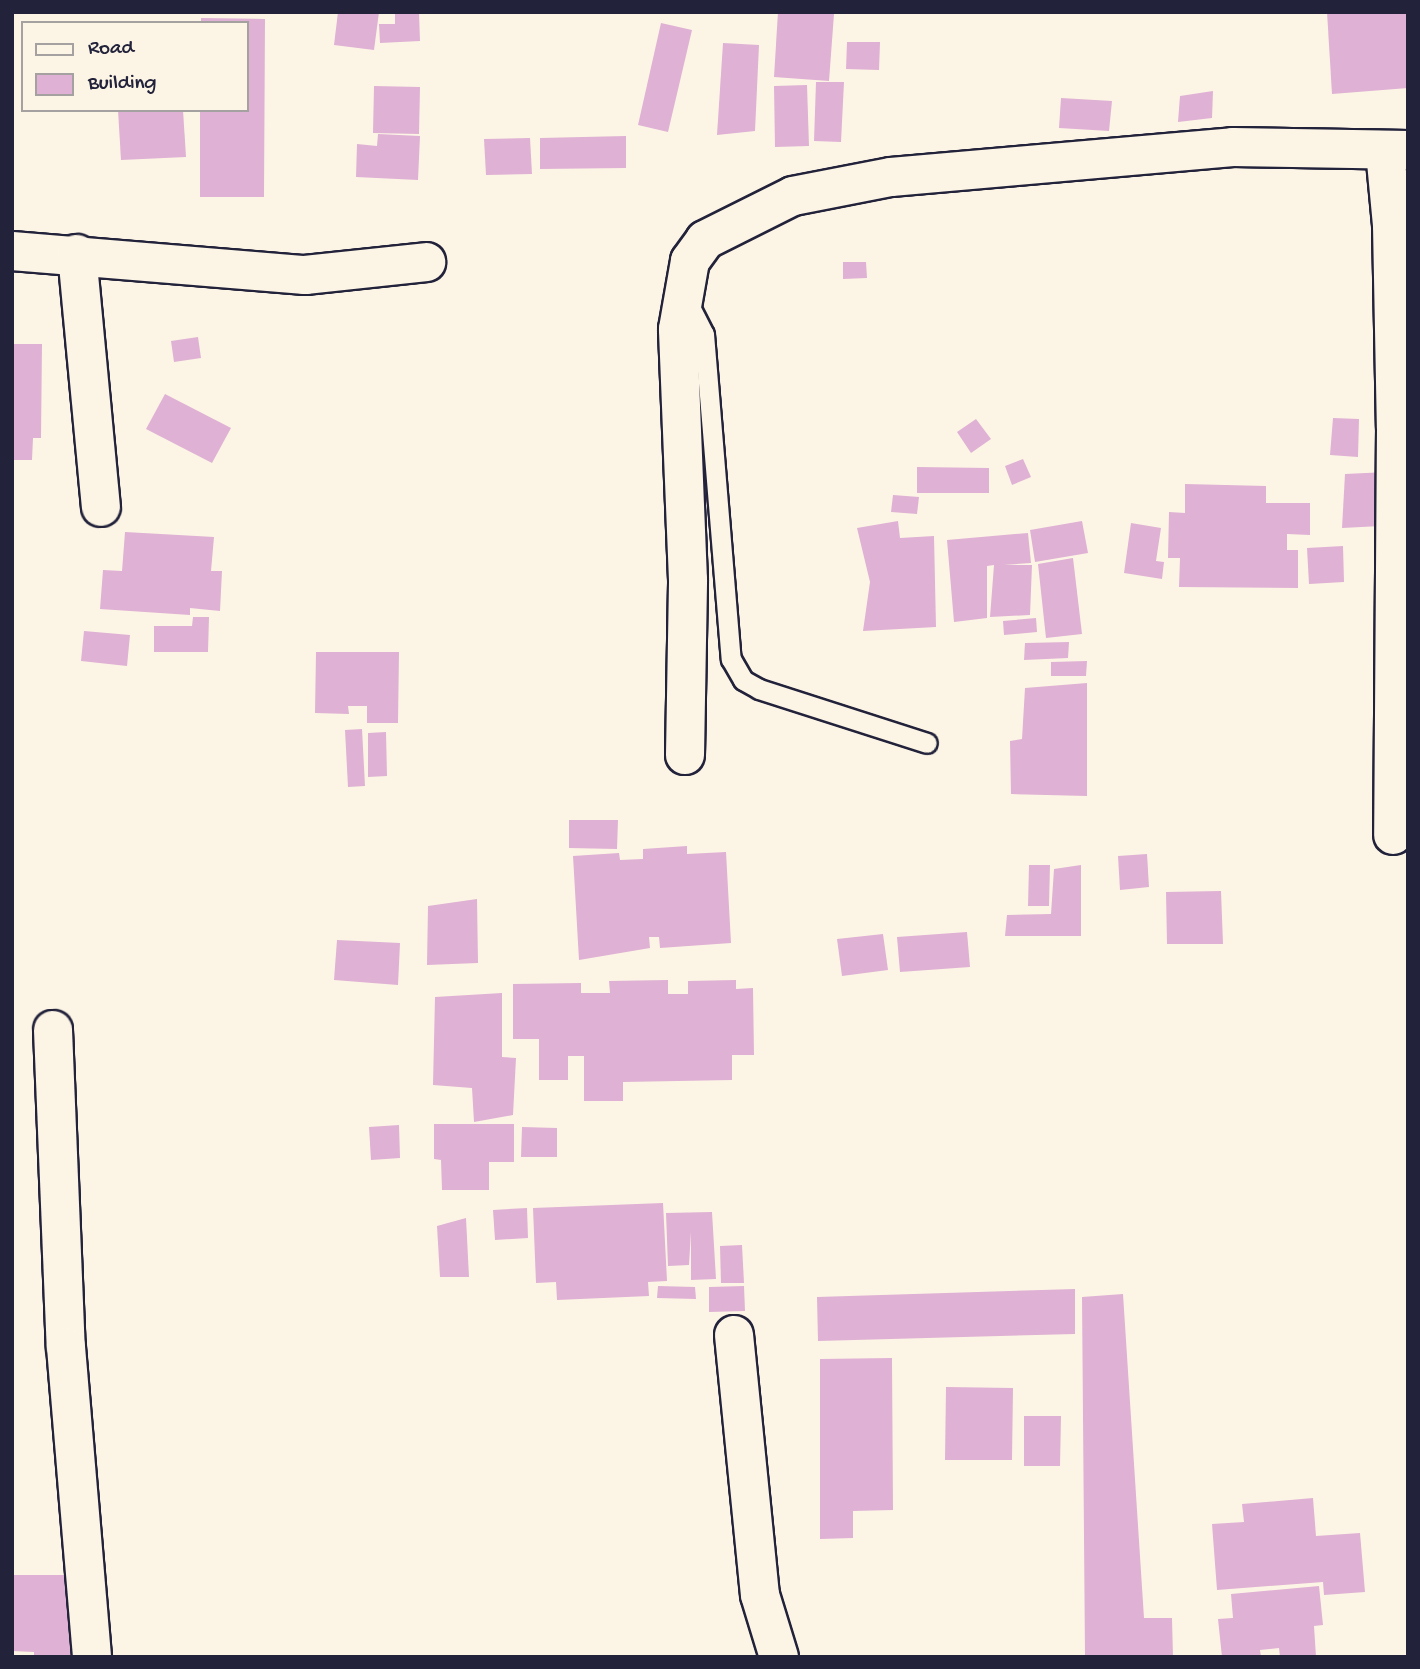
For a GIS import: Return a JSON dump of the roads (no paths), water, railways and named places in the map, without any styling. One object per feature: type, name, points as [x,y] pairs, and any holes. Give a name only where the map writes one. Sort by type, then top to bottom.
[{"type":"street","points":[[685,755],[688,580],[678,329],[682,292],[690,261],[705,240],[793,196],[904,176],[1233,148],[1396,150],[1392,225],[1396,428],[1392,835]]},
{"type":"street","points":[[12,251],[77,254],[305,275],[426,262]]},
{"type":"street","points":[[77,254],[101,507]]},
{"type":"street","points":[[53,1030],[66,1348],[92,1657]]},
{"type":"street","points":[[734,1335],[760,1595],[779,1657]]},
{"type":"lane","points":[[682,292],[698,316],[704,334],[731,659],[743,680],[759,689],[927,743]]}]
